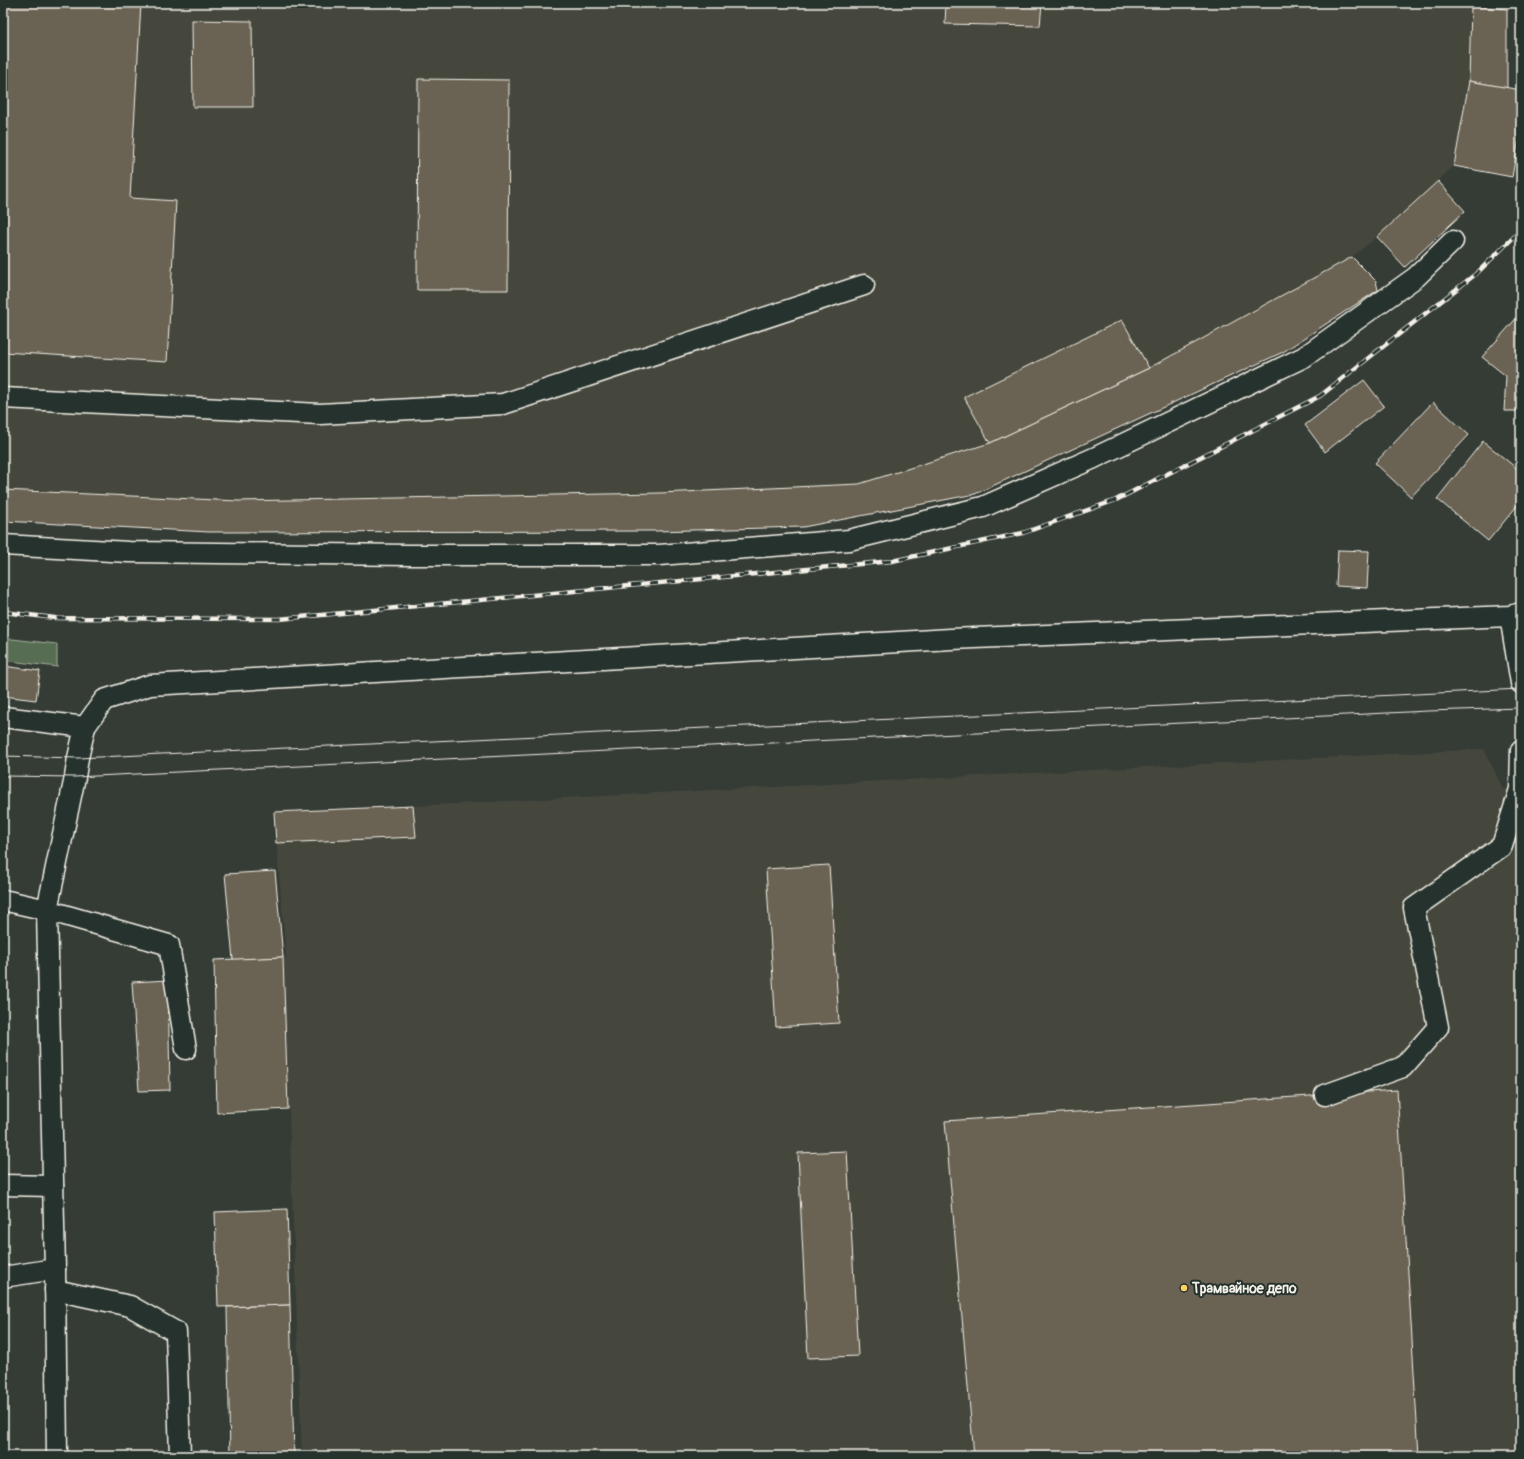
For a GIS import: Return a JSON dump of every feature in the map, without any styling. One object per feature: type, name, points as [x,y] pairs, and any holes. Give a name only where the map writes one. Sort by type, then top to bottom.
[{"type":"lane","points":[[3,545],[129,552],[409,555],[659,555],[849,540],[983,507],[1094,458],[1304,358],[1416,277],[1453,241]]},
{"type":"lane","points":[[3,398],[320,414],[502,404],[864,285]]},
{"type":"lane","points":[[57,1456],[55,1269],[47,910],[85,727],[104,700],[150,685],[944,639],[1515,614],[1521,683]]},
{"type":"lane","points":[[3,717],[85,727]]},
{"type":"lane","points":[[1325,1095],[1403,1067],[1438,1027],[1414,908],[1502,846],[1520,789],[1521,750]]},
{"type":"lane","points":[[3,900],[47,910],[169,945],[186,1049]]},
{"type":"lane","points":[[3,1185],[53,1186]]},
{"type":"lane","points":[[3,1277],[55,1269]]},
{"type":"lane","points":[[55,1290],[130,1306],[176,1332],[180,1456]]},
{"type":"shaded area","points":[[3,3],[1471,3],[1469,81],[1454,166],[1377,237],[1352,257],[1149,368],[990,443],[859,484],[660,493],[238,501],[3,490]]},
{"type":"shaded area","name":"Трамвайное депо","points":[[1484,749],[1503,789],[1521,789],[1521,1456],[302,1456],[283,957],[286,957],[274,812],[413,806]]},
{"type":"green space","points":[[3,638],[57,644],[57,667],[3,660]]},
{"type":"building","points":[[3,3],[141,3],[130,198],[176,201],[167,362],[3,352]]},
{"type":"building","points":[[946,3],[1042,3],[1040,26],[945,24]]},
{"type":"building","points":[[1471,6],[1507,9],[1507,88],[1469,81]]},
{"type":"building","points":[[192,20],[252,21],[253,107],[193,107]]},
{"type":"building","points":[[418,79],[509,80],[508,290],[417,290]]},
{"type":"building","points":[[1469,81],[1521,90],[1521,128],[1512,177],[1454,166]]},
{"type":"building","points":[[1438,181],[1465,211],[1405,267],[1377,237]]},
{"type":"building","points":[[1352,257],[1376,281],[1378,290],[1283,352],[975,494],[803,527],[656,531],[209,532],[3,521],[3,490],[238,501],[660,493],[859,484],[990,443],[1149,368]]},
{"type":"building","points":[[1521,313],[1521,411],[1504,411],[1506,376],[1482,357]]},
{"type":"building","points":[[1122,320],[1149,368],[990,443],[964,397]]},
{"type":"building","points":[[1364,380],[1384,406],[1325,452],[1305,425]]},
{"type":"building","points":[[1433,402],[1469,435],[1411,497],[1375,463]]},
{"type":"building","points":[[1483,441],[1521,472],[1521,501],[1488,541],[1437,499]]},
{"type":"building","points":[[1338,550],[1369,551],[1367,588],[1336,586]]},
{"type":"building","points":[[3,666],[40,671],[36,700],[3,696]]},
{"type":"building","points":[[413,806],[416,837],[276,843],[274,812]]},
{"type":"building","points":[[829,865],[839,1023],[776,1027],[766,869]]},
{"type":"building","points":[[275,871],[283,957],[233,960],[225,874]]},
{"type":"building","points":[[283,957],[288,1109],[217,1113],[214,960]]},
{"type":"building","points":[[168,980],[170,1090],[139,1091],[132,982]]},
{"type":"building","name":"Трамвайное депо","points":[[1397,1090],[1419,1456],[974,1456],[945,1121]]},
{"type":"building","points":[[847,1151],[858,1356],[808,1358],[798,1153]]},
{"type":"building","points":[[287,1209],[290,1305],[218,1307],[215,1212]]},
{"type":"building","points":[[290,1305],[294,1456],[230,1456],[227,1307]]},
{"type":"tram line","points":[[3,756],[78,758],[1521,689]]},
{"type":"tram line","points":[[3,776],[75,777],[1428,711],[1521,708]]},
{"type":"railway","points":[[3,612],[55,618],[279,619],[892,561],[1023,533],[1116,500],[1320,396],[1477,273],[1521,230]]},
{"type":"place","name":"Трамвайное депо","points":[[1184,1288]]}]
